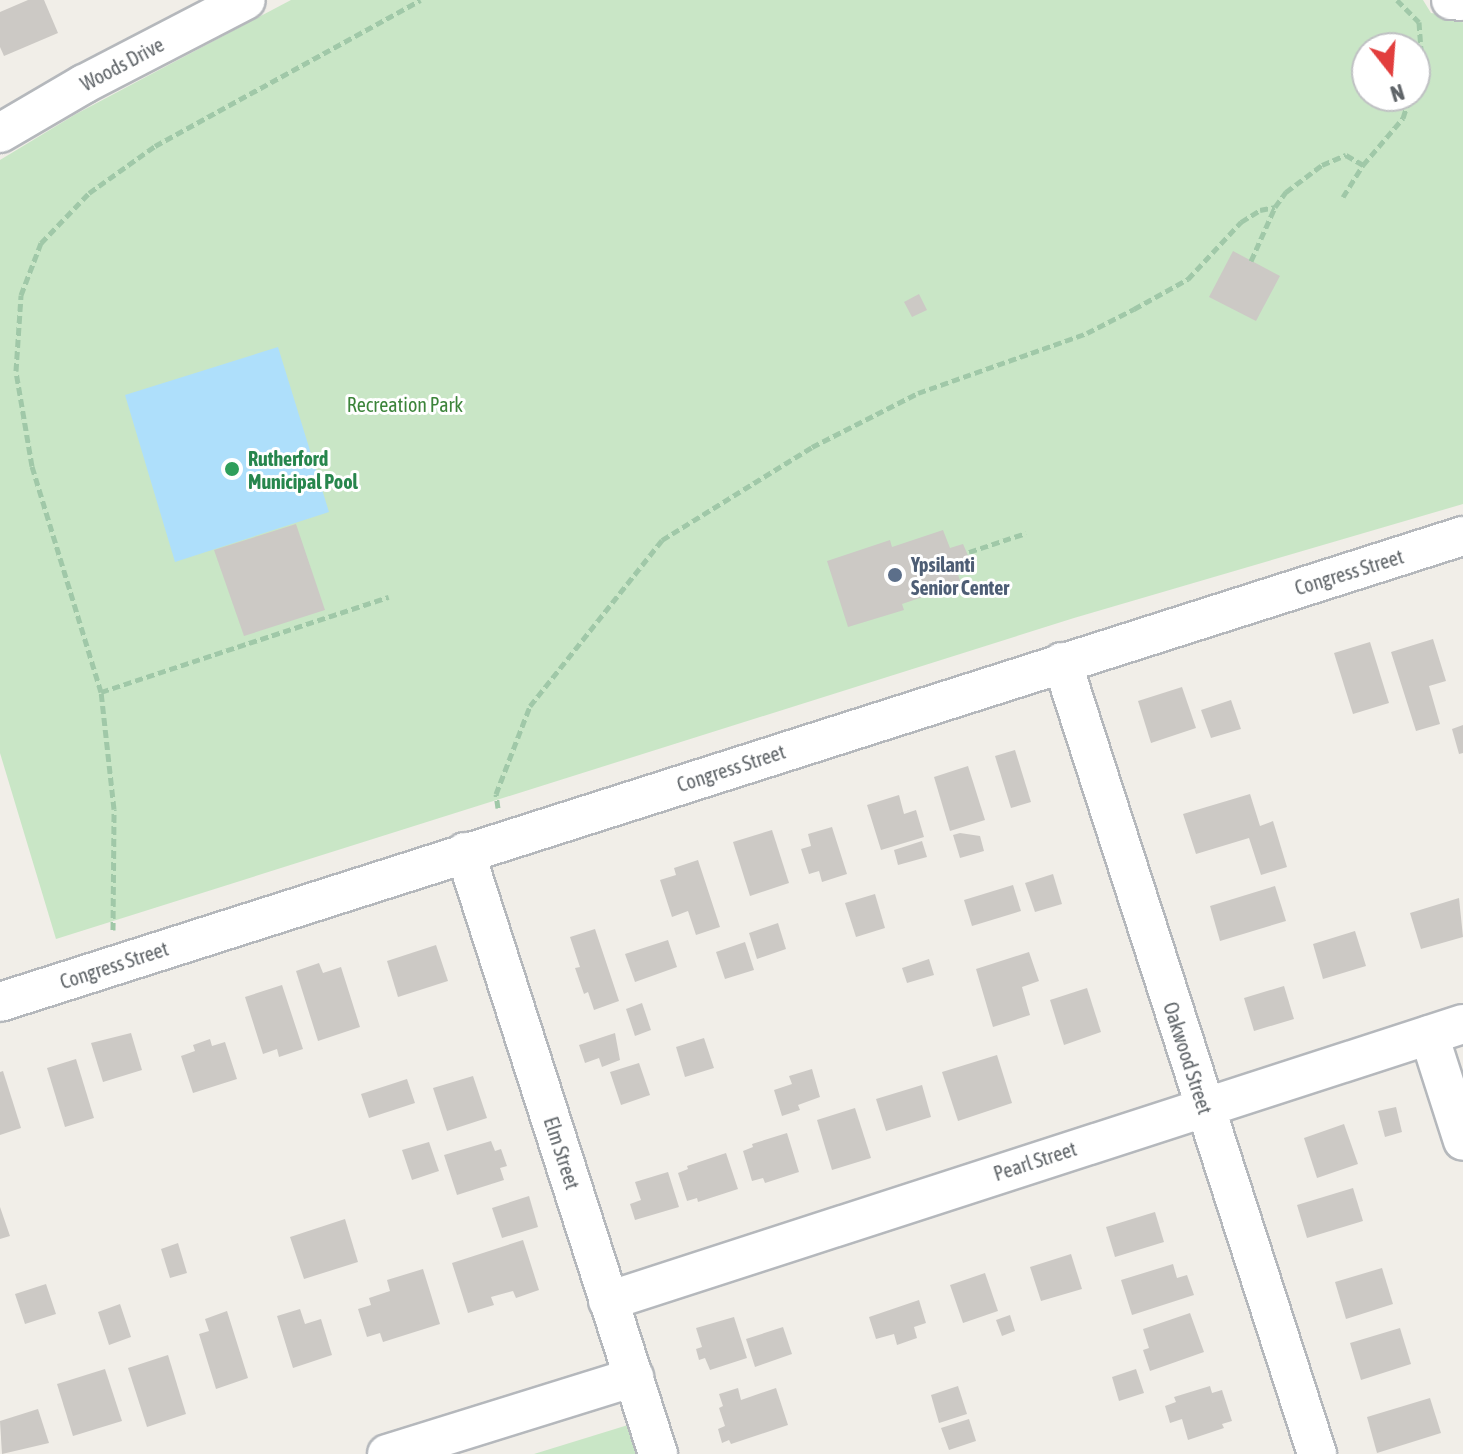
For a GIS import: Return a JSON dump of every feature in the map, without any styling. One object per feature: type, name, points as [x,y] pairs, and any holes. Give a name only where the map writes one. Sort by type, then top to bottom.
[{"type":"street","name":"Woods Drive","points":[[0,133],[84,84],[246,0]]},
{"type":"street","points":[[1451,0],[1463,1]]},
{"type":"street","name":"Congress Street","points":[[0,1002],[1463,536]]},
{"type":"street","name":"Oakwood Street","points":[[1062,662],[1317,1454]]},
{"type":"street","name":"Elm Street","points":[[465,852],[658,1454]]},
{"type":"street","points":[[1446,1029],[1463,1141]]},
{"type":"street","name":"Pearl Street","points":[[608,1301],[1446,1029]]},
{"type":"street","points":[[387,1454],[634,1377]]},
{"type":"path","points":[[113,930],[114,809],[101,692],[32,466],[16,371],[21,295],[41,243],[89,193],[155,146],[421,0]]},
{"type":"path","points":[[1397,0],[1419,22],[1420,32]]},
{"type":"path","points":[[1402,6],[1408,0]]},
{"type":"path","points":[[1343,197],[1363,165],[1405,112]]},
{"type":"path","points":[[1251,261],[1275,207],[1286,192],[1322,165],[1346,155],[1363,165]]},
{"type":"path","points":[[498,808],[496,794],[530,706],[662,540],[812,447],[918,393],[1087,333],[1134,309],[1188,279],[1241,222],[1260,210],[1275,207]]},
{"type":"path","points":[[969,552],[1026,533]]},
{"type":"path","points":[[101,692],[389,597]]},
{"type":"green space","name":"Recreation Park","points":[[291,0],[1423,0],[1431,13],[1462,17],[1463,24],[1463,504],[1074,618],[56,939],[0,753],[0,160],[76,114]]},
{"type":"green space","points":[[628,1425],[637,1454],[534,1454]]},
{"type":"water","name":"Rutherford Municipal Pool","points":[[278,347],[329,512],[175,562],[125,395]]},
{"type":"building","points":[[28,0],[44,0],[58,33],[4,56],[0,47],[0,12]]},
{"type":"building","points":[[1233,251],[1280,276],[1256,321],[1209,297]]},
{"type":"building","points":[[919,294],[927,310],[912,317],[904,302]]},
{"type":"building","points":[[296,524],[325,610],[244,636],[214,550]]},
{"type":"building","name":"Ypsilanti Senior Center","points":[[943,530],[950,548],[963,544],[970,560],[955,565],[961,584],[902,604],[904,610],[848,627],[827,561],[890,540],[892,547]]},
{"type":"building","points":[[1433,639],[1446,681],[1429,686],[1440,724],[1416,731],[1391,652]]},
{"type":"building","points":[[1370,642],[1389,703],[1353,714],[1334,653]]},
{"type":"building","points":[[1182,687],[1196,728],[1151,743],[1138,701]]},
{"type":"building","points":[[1231,700],[1241,729],[1211,738],[1201,710]]},
{"type":"building","points":[[1463,725],[1463,753],[1459,754],[1452,729]]},
{"type":"building","points":[[1015,750],[1031,802],[1011,808],[995,756]]},
{"type":"building","points":[[968,766],[985,820],[950,831],[934,777]]},
{"type":"building","points":[[1250,794],[1260,826],[1273,821],[1287,867],[1261,875],[1249,838],[1196,854],[1183,814]]},
{"type":"building","points":[[899,795],[904,814],[916,810],[924,837],[881,850],[867,805]]},
{"type":"building","points":[[832,827],[847,874],[822,882],[819,871],[809,874],[801,849],[811,846],[808,834]]},
{"type":"building","points":[[772,830],[789,883],[750,896],[733,842]]},
{"type":"building","points":[[953,835],[980,836],[984,851],[960,858]]},
{"type":"building","points":[[922,841],[927,857],[898,865],[894,850]]},
{"type":"building","points":[[698,860],[720,927],[696,935],[688,911],[672,917],[660,880],[676,875],[674,868]]},
{"type":"building","points":[[1053,874],[1062,904],[1035,912],[1025,883]]},
{"type":"building","points":[[1013,885],[1021,911],[972,926],[964,900]]},
{"type":"building","points":[[1275,886],[1286,921],[1220,941],[1210,906]]},
{"type":"building","points":[[875,894],[885,928],[856,937],[845,903]]},
{"type":"building","points":[[1459,898],[1463,937],[1421,949],[1410,913]]},
{"type":"building","points":[[778,923],[786,949],[757,959],[749,933]]},
{"type":"building","points":[[595,929],[619,1001],[594,1010],[588,992],[584,994],[575,968],[580,967],[570,937]]},
{"type":"building","points":[[1355,931],[1366,966],[1323,979],[1313,944]]},
{"type":"building","points":[[668,940],[677,967],[635,982],[625,954]]},
{"type":"building","points":[[745,942],[754,970],[725,979],[716,952]]},
{"type":"building","points":[[436,945],[448,981],[398,997],[387,961]]},
{"type":"building","points":[[1029,952],[1039,981],[1022,987],[1030,1015],[993,1027],[976,969]]},
{"type":"building","points":[[929,959],[934,975],[907,983],[902,968]]},
{"type":"building","points":[[319,963],[323,973],[341,967],[360,1027],[318,1041],[296,971]]},
{"type":"building","points":[[282,985],[303,1049],[279,1057],[277,1049],[263,1054],[245,997]]},
{"type":"building","points":[[1284,986],[1294,1019],[1254,1031],[1244,998]]},
{"type":"building","points":[[1087,988],[1101,1032],[1064,1045],[1050,1000]]},
{"type":"building","points":[[642,1003],[651,1030],[635,1036],[626,1009]]},
{"type":"building","points":[[131,1033],[142,1070],[103,1082],[91,1043]]},
{"type":"building","points":[[615,1033],[620,1060],[602,1067],[599,1058],[585,1063],[579,1045]]},
{"type":"building","points":[[704,1038],[714,1068],[685,1077],[676,1047]]},
{"type":"building","points":[[210,1039],[212,1046],[225,1042],[237,1079],[193,1093],[181,1056],[195,1051],[193,1045]]},
{"type":"building","points":[[997,1055],[1012,1103],[958,1121],[942,1072]]},
{"type":"building","points":[[76,1059],[94,1118],[65,1127],[47,1068]]},
{"type":"building","points":[[639,1063],[650,1095],[621,1105],[610,1072]]},
{"type":"building","points":[[812,1069],[820,1097],[798,1105],[800,1110],[782,1116],[774,1090],[792,1084],[789,1076]]},
{"type":"building","points":[[3,1071],[21,1128],[0,1135],[0,1072]]},
{"type":"building","points":[[473,1076],[487,1118],[447,1131],[433,1088]]},
{"type":"building","points":[[407,1079],[415,1103],[369,1118],[361,1094]]},
{"type":"building","points":[[922,1085],[931,1117],[886,1131],[876,1099]]},
{"type":"building","points":[[1396,1107],[1402,1132],[1385,1137],[1378,1111]]},
{"type":"building","points":[[855,1108],[871,1158],[832,1170],[817,1120]]},
{"type":"building","points":[[1344,1124],[1358,1164],[1317,1178],[1304,1138]]},
{"type":"building","points":[[787,1133],[799,1172],[765,1183],[763,1178],[752,1181],[743,1151],[753,1147],[752,1144]]},
{"type":"building","points":[[491,1141],[495,1151],[501,1149],[507,1166],[500,1168],[504,1180],[457,1195],[444,1155]]},
{"type":"building","points":[[429,1142],[439,1171],[412,1180],[402,1150]]},
{"type":"building","points":[[726,1153],[738,1189],[698,1202],[697,1198],[687,1201],[678,1173],[688,1169],[687,1166]]},
{"type":"building","points":[[668,1172],[679,1207],[635,1220],[630,1204],[641,1200],[635,1182]]},
{"type":"building","points":[[1353,1188],[1363,1221],[1307,1238],[1297,1205]]},
{"type":"building","points":[[529,1196],[538,1227],[502,1238],[492,1208]]},
{"type":"building","points":[[0,1207],[10,1236],[0,1239]]},
{"type":"building","points":[[1155,1212],[1164,1242],[1115,1257],[1106,1227]]},
{"type":"building","points":[[345,1219],[358,1262],[304,1279],[290,1237]]},
{"type":"building","points":[[523,1240],[539,1290],[516,1298],[513,1291],[491,1297],[494,1305],[468,1313],[452,1263]]},
{"type":"building","points":[[178,1243],[187,1273],[170,1278],[161,1249]]},
{"type":"building","points":[[1071,1254],[1082,1289],[1041,1301],[1030,1267]]},
{"type":"building","points":[[1173,1264],[1177,1278],[1187,1275],[1194,1295],[1132,1315],[1121,1280]]},
{"type":"building","points":[[1382,1268],[1393,1304],[1346,1319],[1335,1282]]},
{"type":"building","points":[[423,1269],[440,1324],[383,1342],[380,1333],[367,1337],[358,1309],[371,1305],[369,1298],[390,1291],[387,1280]]},
{"type":"building","points":[[985,1273],[998,1311],[963,1323],[950,1285]]},
{"type":"building","points":[[46,1284],[56,1314],[25,1324],[15,1294]]},
{"type":"building","points":[[919,1300],[926,1323],[914,1327],[917,1338],[897,1345],[894,1334],[876,1339],[869,1317]]},
{"type":"building","points":[[120,1304],[131,1337],[109,1345],[98,1312]]},
{"type":"building","points":[[300,1309],[305,1324],[321,1319],[332,1355],[293,1368],[277,1316]]},
{"type":"building","points":[[227,1311],[248,1378],[216,1389],[199,1334],[209,1331],[205,1319]]},
{"type":"building","points":[[1190,1313],[1204,1352],[1150,1371],[1143,1350],[1149,1348],[1143,1329]]},
{"type":"building","points":[[1010,1315],[1015,1331],[1002,1336],[996,1320]]},
{"type":"building","points":[[734,1317],[747,1358],[710,1370],[705,1358],[699,1360],[696,1349],[702,1347],[696,1328]]},
{"type":"building","points":[[783,1327],[792,1354],[755,1367],[746,1339]]},
{"type":"building","points":[[1400,1328],[1411,1364],[1361,1380],[1350,1343]]},
{"type":"building","points":[[168,1355],[186,1414],[147,1427],[128,1368]]},
{"type":"building","points":[[105,1369],[122,1421],[73,1436],[57,1384]]},
{"type":"building","points":[[1136,1369],[1144,1393],[1119,1401],[1112,1377]]},
{"type":"building","points":[[958,1386],[967,1414],[939,1423],[931,1395]]},
{"type":"building","points":[[1210,1386],[1212,1393],[1222,1390],[1232,1421],[1222,1424],[1224,1428],[1188,1440],[1182,1419],[1170,1423],[1165,1406],[1176,1402],[1174,1397]]},
{"type":"building","points":[[738,1388],[741,1400],[776,1388],[788,1425],[731,1444],[729,1440],[722,1443],[718,1429],[725,1426],[719,1408],[723,1406],[719,1394]]},
{"type":"building","points":[[1430,1398],[1441,1433],[1377,1453],[1367,1417]]},
{"type":"building","points":[[38,1409],[49,1443],[2,1454],[0,1421]]},
{"type":"building","points":[[969,1419],[976,1441],[949,1450],[941,1428]]},
{"type":"place","name":"Rutherford Municipal Pool","points":[[232,469]]},
{"type":"place","name":"Ypsilanti Senior Center","points":[[895,575]]}]
